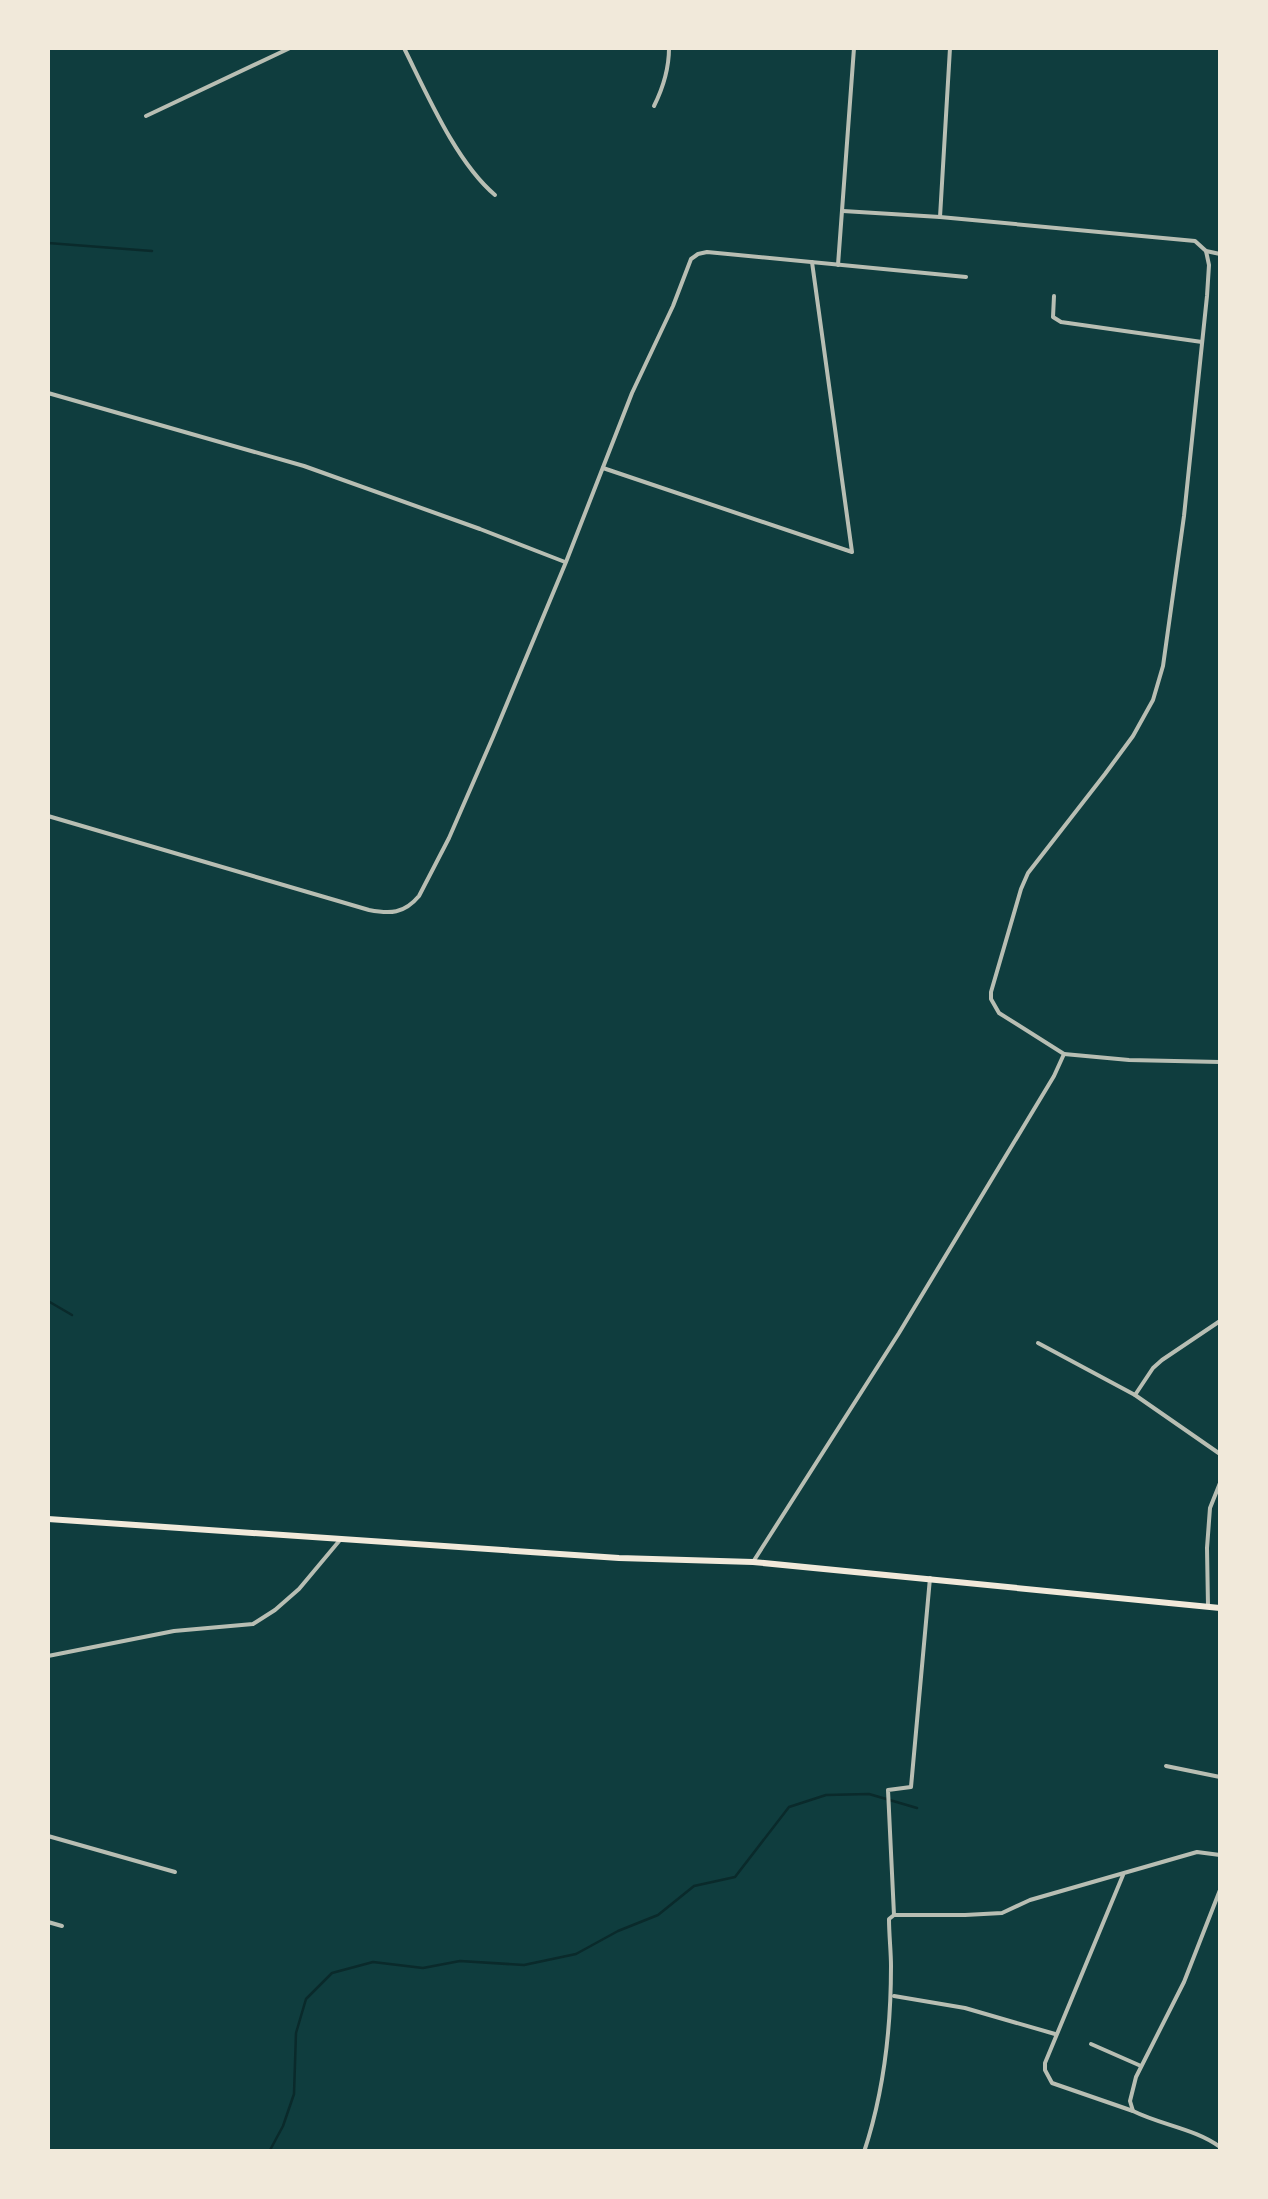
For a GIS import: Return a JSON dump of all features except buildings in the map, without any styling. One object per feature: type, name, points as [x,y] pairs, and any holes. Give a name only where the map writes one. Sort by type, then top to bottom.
[{"type":"main road","points":[[48,1519],[619,1558],[753,1562],[1220,1608]]},
{"type":"street","points":[[146,116],[290,48]]},
{"type":"street","points":[[404,48],[474,176],[495,195]]},
{"type":"street","points":[[654,106],[664,82],[670,48]]},
{"type":"street","points":[[838,265],[854,48]]},
{"type":"street","points":[[940,218],[950,48]]},
{"type":"street","points":[[843,211],[1195,241],[1220,254]]},
{"type":"street","points":[[1206,250],[1208,296],[1163,666],[1146,715],[1028,873],[991,999],[1000,1013],[1064,1054],[1220,1062]]},
{"type":"street","points":[[48,816],[369,910],[386,913],[412,905],[449,838],[691,259],[706,252],[966,277]]},
{"type":"street","points":[[603,468],[852,552],[812,262]]},
{"type":"street","points":[[1054,296],[1053,316],[1062,322],[1202,342]]},
{"type":"street","points":[[48,393],[304,466],[566,562]]},
{"type":"street","points":[[753,1562],[899,1333],[1064,1054]]},
{"type":"street","points":[[1135,1395],[1162,1360],[1220,1320]]},
{"type":"street","points":[[1038,1343],[1135,1395],[1219,1454]]},
{"type":"street","points":[[1208,1606],[1210,1508],[1220,1483]]},
{"type":"street","points":[[48,1656],[174,1630],[253,1624],[299,1589],[341,1539]]},
{"type":"street","points":[[894,1915],[888,1790],[911,1787],[930,1578]]},
{"type":"street","points":[[1166,1766],[1220,1777]]},
{"type":"street","points":[[48,1836],[175,1872]]},
{"type":"street","points":[[864,2152],[876,2116],[884,2066],[890,2010],[889,1920],[894,1915],[1002,1912],[1030,1900],[1197,1852],[1220,1855]]},
{"type":"street","points":[[1123,1875],[1045,2070],[1052,2083],[1200,2136],[1220,2147]]},
{"type":"street","points":[[1133,2111],[1130,2100],[1141,2066],[1184,1982],[1220,1890]]},
{"type":"street","points":[[48,1922],[62,1926]]},
{"type":"street","points":[[894,1996],[966,2008],[1056,2035]]},
{"type":"street","points":[[1091,2044],[1141,2066]]},
{"type":"waterway","points":[[48,243],[152,251]]},
{"type":"waterway","points":[[48,1301],[72,1315]]},
{"type":"waterway","points":[[269,2152],[294,2094],[296,2033],[306,1999],[332,1973],[373,1962],[423,1968],[460,1961],[524,1965],[576,1954],[658,1915],[694,1886],[735,1877],[789,1807],[826,1795],[869,1794],[917,1808]]}]
